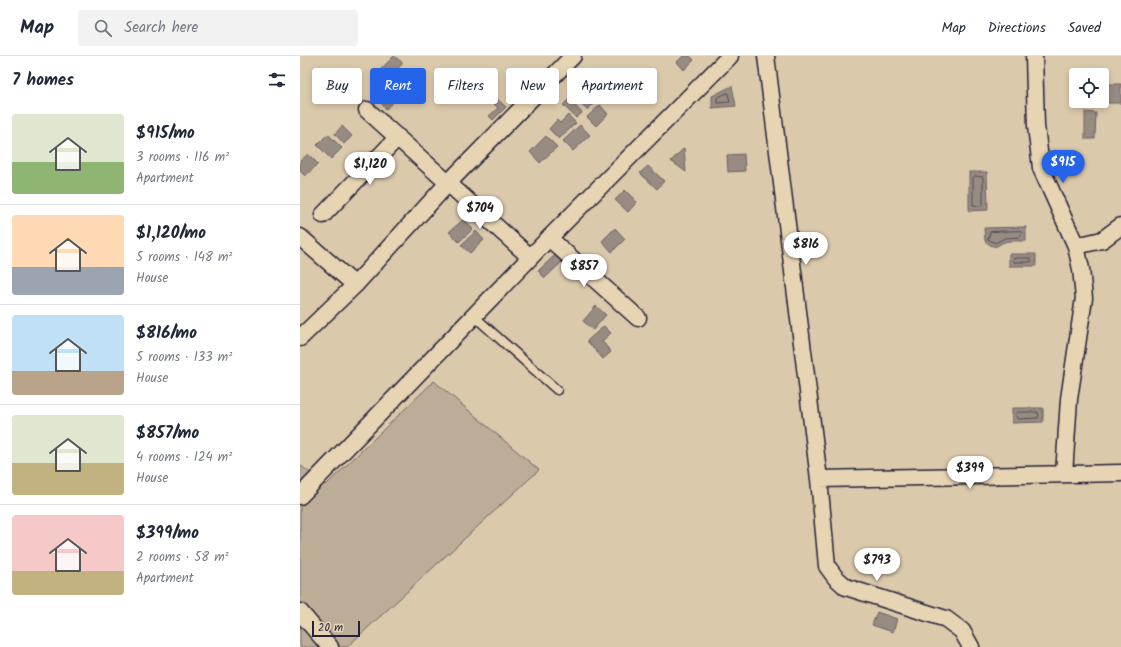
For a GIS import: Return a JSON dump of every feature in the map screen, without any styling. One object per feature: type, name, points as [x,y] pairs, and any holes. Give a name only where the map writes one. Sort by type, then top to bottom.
[{"type":"street","points":[[300,338],[355,285],[449,182],[573,56]]},
{"type":"street","points":[[300,496],[530,257],[730,56]]},
{"type":"street","points":[[766,56],[819,479],[827,566],[835,577],[846,587],[946,619],[962,631],[971,647]]},
{"type":"street","points":[[1034,56],[1036,126],[1041,168],[1076,246],[1081,269],[1084,298],[1069,399],[1064,474]]},
{"type":"street","points":[[367,110],[449,182],[530,257]]},
{"type":"street","points":[[323,215],[398,137]]},
{"type":"street","points":[[1076,246],[1102,240],[1121,226]]},
{"type":"street","points":[[300,237],[355,285]]},
{"type":"street","points":[[549,238],[638,318]]},
{"type":"street","points":[[819,479],[1121,473]]},
{"type":"street","points":[[300,612],[330,647]]},
{"type":"lane","points":[[474,316],[557,390]]},
{"type":"shaded area","points":[[434,381],[539,470],[347,647],[300,647],[300,465],[326,485]]},
{"type":"water","points":[[394,56],[403,63],[398,68],[382,68]]},
{"type":"water","points":[[683,56],[690,56],[694,60],[684,70],[677,62]]},
{"type":"water","points":[[1109,84],[1121,84],[1121,103],[1109,103]]},
{"type":"water","points":[[732,86],[736,106],[712,108],[712,96]]},
{"type":"water","points":[[498,100],[506,107],[493,120],[489,116],[498,108],[494,104],[498,104]]},
{"type":"water","points":[[567,101],[567,104],[574,104],[582,113],[576,118],[563,105]]},
{"type":"water","points":[[382,104],[391,104],[386,109]]},
{"type":"water","points":[[580,104],[593,104],[587,110]]},
{"type":"water","points":[[600,105],[608,114],[596,126],[587,117]]},
{"type":"water","points":[[1085,112],[1096,113],[1095,139],[1085,139]]},
{"type":"water","points":[[568,115],[576,123],[559,139],[549,129],[557,120],[560,123]]},
{"type":"water","points":[[580,125],[590,135],[573,151],[563,141]]},
{"type":"water","points":[[342,126],[352,136],[344,144],[335,134]]},
{"type":"water","points":[[328,134],[342,148],[331,159],[317,145]]},
{"type":"water","points":[[546,136],[557,147],[540,163],[530,152]]},
{"type":"water","points":[[684,148],[686,172],[671,161]]},
{"type":"water","points":[[308,154],[318,164],[305,176],[300,171],[300,161]]},
{"type":"water","points":[[744,154],[745,171],[728,172],[727,155]]},
{"type":"water","points":[[648,166],[664,181],[657,189],[640,173]]},
{"type":"water","points":[[969,172],[987,172],[988,210],[969,211]]},
{"type":"water","points":[[625,190],[637,202],[628,212],[615,200]]},
{"type":"water","points":[[464,219],[473,229],[459,242],[449,232]]},
{"type":"water","points":[[1026,227],[1026,241],[1009,241],[997,246],[992,246],[985,241],[984,228]]},
{"type":"water","points":[[615,228],[625,239],[612,252],[602,241]]},
{"type":"water","points":[[476,231],[484,240],[470,253],[461,245]]},
{"type":"water","points":[[556,254],[563,261],[545,278],[538,271]]},
{"type":"water","points":[[1009,254],[1036,254],[1036,266],[1009,266]]},
{"type":"water","points":[[596,306],[606,315],[593,330],[583,321]]},
{"type":"water","points":[[604,326],[611,333],[602,341],[611,352],[603,359],[587,341]]},
{"type":"water","points":[[1012,408],[1043,408],[1043,422],[1012,423]]},
{"type":"water","points":[[877,612],[897,619],[893,632],[872,625]]}]
